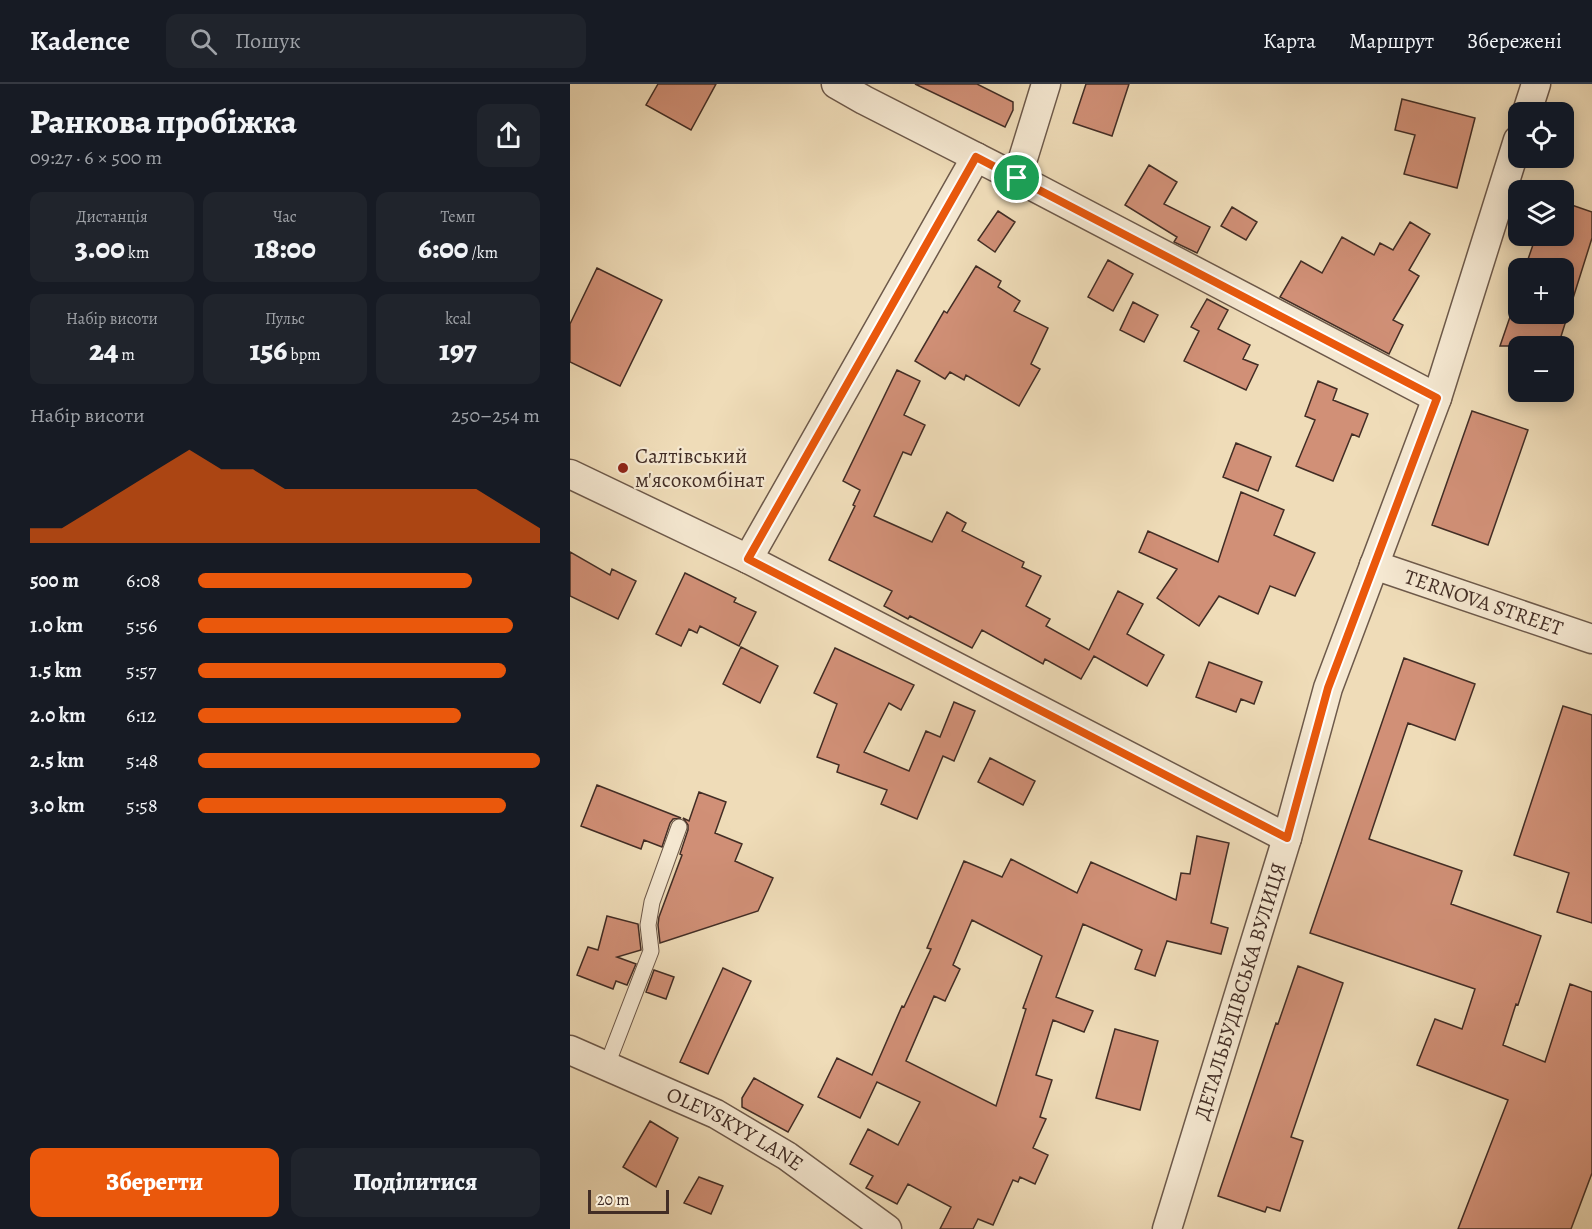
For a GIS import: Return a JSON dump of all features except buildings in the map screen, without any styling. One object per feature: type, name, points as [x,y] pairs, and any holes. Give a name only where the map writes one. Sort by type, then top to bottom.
[{"type":"street","points":[[836,84],[867,92],[976,157],[1437,398]]},
{"type":"street","points":[[1017,178],[1046,84]]},
{"type":"street","points":[[1530,102],[1536,84]]},
{"type":"street","points":[[748,559],[976,157]]},
{"type":"street","name":"ДЕТАЛЬБУДІВСЬКА ВУЛИЦЯ","points":[[1167,1229],[1287,838],[1328,688],[1437,398],[1509,168]]},
{"type":"street","points":[[570,474],[748,559],[1287,838]]},
{"type":"street","name":"TERNOVA STREET","points":[[1374,565],[1592,639]]},
{"type":"street","name":"OLEVSKYY LANE","points":[[570,1050],[716,1114],[787,1156],[887,1229]]},
{"type":"lane","points":[[607,1065],[651,951],[648,925],[652,902],[679,827]]},
{"type":"place","name":"Салтівський м'ясокомбінат","points":[[623,468]]},
{"type":"route","points":[[976,157],[1017,178],[1437,398],[1328,688],[1287,838],[748,559],[976,157]]}]
